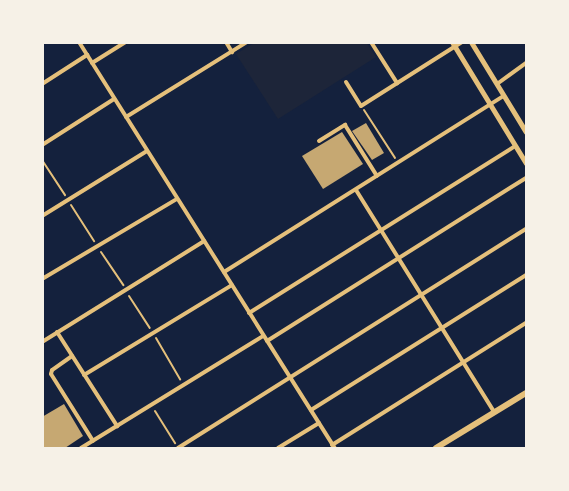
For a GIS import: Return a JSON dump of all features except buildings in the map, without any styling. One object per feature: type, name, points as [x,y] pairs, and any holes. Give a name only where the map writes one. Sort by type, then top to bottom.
[{"type":"main road","points":[[436,448],[526,393]]},
{"type":"street","points":[[79,42],[333,447],[526,324]]},
{"type":"street","points":[[92,63],[126,42]]},
{"type":"street","points":[[226,42],[232,52]]},
{"type":"street","points":[[126,117],[247,42]]},
{"type":"street","points":[[371,42],[397,83]]},
{"type":"street","points":[[346,82],[361,106],[454,45],[462,42]]},
{"type":"street","points":[[471,42],[526,132]]},
{"type":"street","points":[[454,45],[526,163]]},
{"type":"street","points":[[42,84],[87,56]]},
{"type":"street","points":[[497,84],[526,63]]},
{"type":"street","points":[[224,272],[503,96]]},
{"type":"street","points":[[42,144],[114,99]]},
{"type":"street","points":[[319,141],[345,125],[377,176]]},
{"type":"street","points":[[249,313],[516,146]]},
{"type":"street","points":[[42,216],[147,151]]},
{"type":"street","points":[[266,340],[526,178]]},
{"type":"street","points":[[356,190],[494,412]]},
{"type":"street","points":[[42,279],[178,199]]},
{"type":"street","points":[[178,448],[526,229]]},
{"type":"street","points":[[42,342],[204,241]]},
{"type":"street","points":[[310,410],[526,275]]},
{"type":"street","points":[[84,375],[232,286]]},
{"type":"street","points":[[58,332],[117,426]]},
{"type":"street","points":[[81,448],[264,336]]},
{"type":"street","points":[[72,356],[52,370],[51,374],[93,441]]},
{"type":"street","points":[[278,448],[319,423]]},
{"type":"path","points":[[361,106],[396,159]]},
{"type":"path","points":[[42,160],[95,242]]},
{"type":"path","points":[[100,251],[180,379]]},
{"type":"path","points":[[155,411],[178,448]]},
{"type":"shaded area","points":[[366,42],[376,57],[278,119],[236,54],[254,43]]}]
